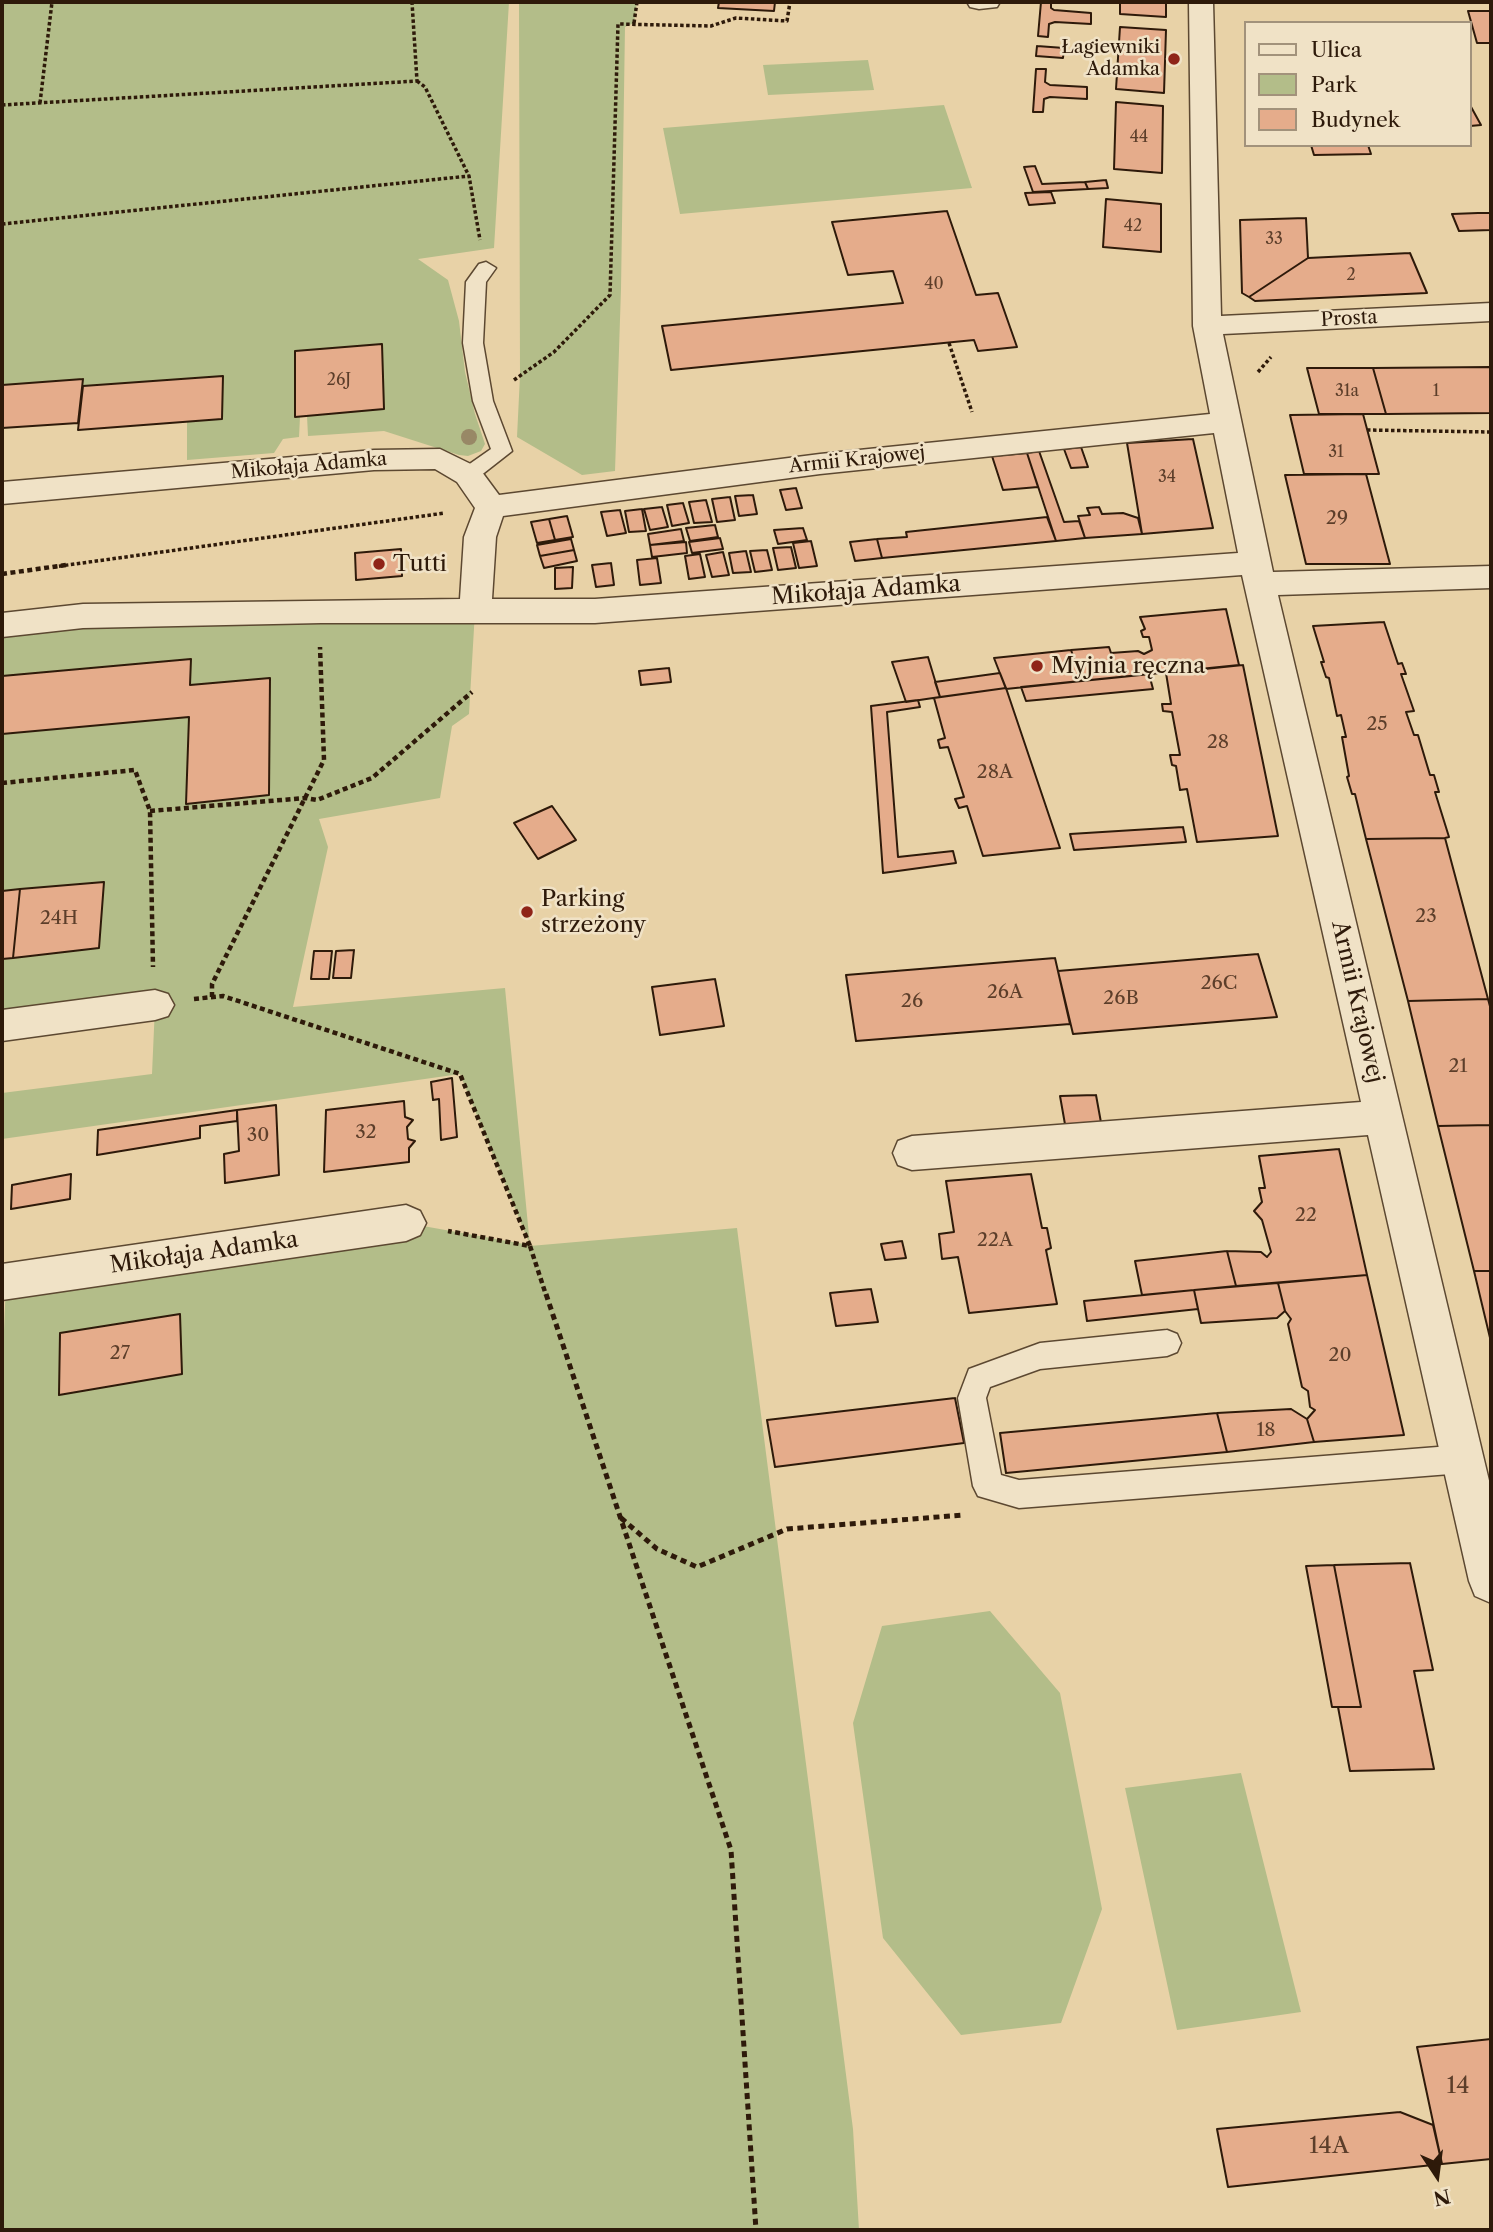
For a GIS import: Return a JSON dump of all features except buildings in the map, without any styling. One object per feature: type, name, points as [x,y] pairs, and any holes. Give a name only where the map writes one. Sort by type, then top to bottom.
[{"type":"street","points":[[979,2],[988,2]]},
{"type":"street","name":"Armii Krajowej","points":[[1201,2],[1207,326],[1224,422],[1491,1581]]},
{"type":"street","name":"Prosta","points":[[1207,326],[1491,312]]},
{"type":"street","name":"Armii Krajowej","points":[[491,507],[820,464],[1224,422]]},
{"type":"street","name":"Mikołaja Adamka","points":[[2,493],[374,460],[440,459],[468,475],[491,507]]},
{"type":"street","points":[[475,611],[480,537],[491,507]]},
{"type":"street","name":"Mikołaja Adamka","points":[[2,625],[83,617],[321,611],[595,611],[1258,574],[1491,577]]},
{"type":"street","points":[[2,1026],[155,1005]]},
{"type":"street","points":[[912,1153],[1384,1117]]},
{"type":"street","name":"Mikołaja Adamka","points":[[2,1282],[406,1223]]},
{"type":"lane","points":[[468,475],[502,451],[483,401],[473,343],[476,282],[486,268]]},
{"type":"lane","points":[[1167,1343],[1040,1356],[979,1378],[972,1398],[988,1486],[1019,1494],[1463,1459]]},
{"type":"path","points":[[40,103],[52,2]]},
{"type":"path","points":[[412,2],[417,80]]},
{"type":"path","points":[[634,23],[637,2]]},
{"type":"path","points":[[483,401],[554,352],[610,295],[618,24],[711,26],[736,18],[787,21],[790,2]]},
{"type":"path","points":[[2,105],[417,80],[425,87],[469,176],[486,268]]},
{"type":"path","points":[[2,224],[469,176]]},
{"type":"path","points":[[949,343],[973,416]]},
{"type":"path","points":[[1255,375],[1273,355]]},
{"type":"path","points":[[1367,430],[1491,432]]},
{"type":"path","points":[[2,574],[491,507]]},
{"type":"path","points":[[321,611],[319,634],[324,760],[212,984],[212,997],[223,996],[460,1074],[530,1246],[731,1850],[757,2230]]},
{"type":"path","points":[[150,811],[305,798],[317,800],[372,778],[472,692]]},
{"type":"path","points":[[2,783],[135,770],[150,811],[155,1005]]},
{"type":"path","points":[[406,1223],[530,1246]]},
{"type":"path","points":[[621,1517],[657,1549],[697,1567]]},
{"type":"green space","points":[[2,2],[509,2],[494,248],[418,259],[448,280],[459,321],[465,372],[485,444],[481,451],[468,456],[459,455],[384,431],[308,436],[307,416],[384,409],[382,345],[296,417],[300,417],[299,437],[283,439],[274,453],[187,460],[187,422],[222,419],[223,376],[83,386],[83,379],[2,385]]},
{"type":"green space","points":[[519,2],[637,2],[634,23],[625,27],[615,471],[582,475],[517,437],[520,376]]},
{"type":"green space","points":[[868,60],[874,90],[768,95],[763,65]]},
{"type":"green space","points":[[944,105],[972,188],[680,214],[663,128]]},
{"type":"green space","points":[[475,611],[469,714],[452,726],[440,798],[319,819],[328,847],[293,1007],[505,988],[530,1245],[460,1074],[2,1139],[2,1093],[152,1074],[155,1006],[2,1026],[2,625],[83,616]]},
{"type":"green space","points":[[406,1223],[530,1245],[737,1228],[853,2129],[859,2230],[2,2230],[2,1380],[6,1282]]},
{"type":"green space","points":[[990,1611],[1060,1693],[1102,1909],[1061,2023],[961,2035],[883,1938],[853,1723],[882,1626]]},
{"type":"green space","points":[[1241,1773],[1301,2012],[1177,2030],[1125,1788]]},
{"type":"place","name":"Łagiewniki Adamka","points":[[1174,59]]},
{"type":"place","name":"Tutti","points":[[379,564]]},
{"type":"place","name":"Myjnia ręczna","points":[[1037,666]]},
{"type":"place","name":"Parking strzeżony","points":[[527,912]]}]
